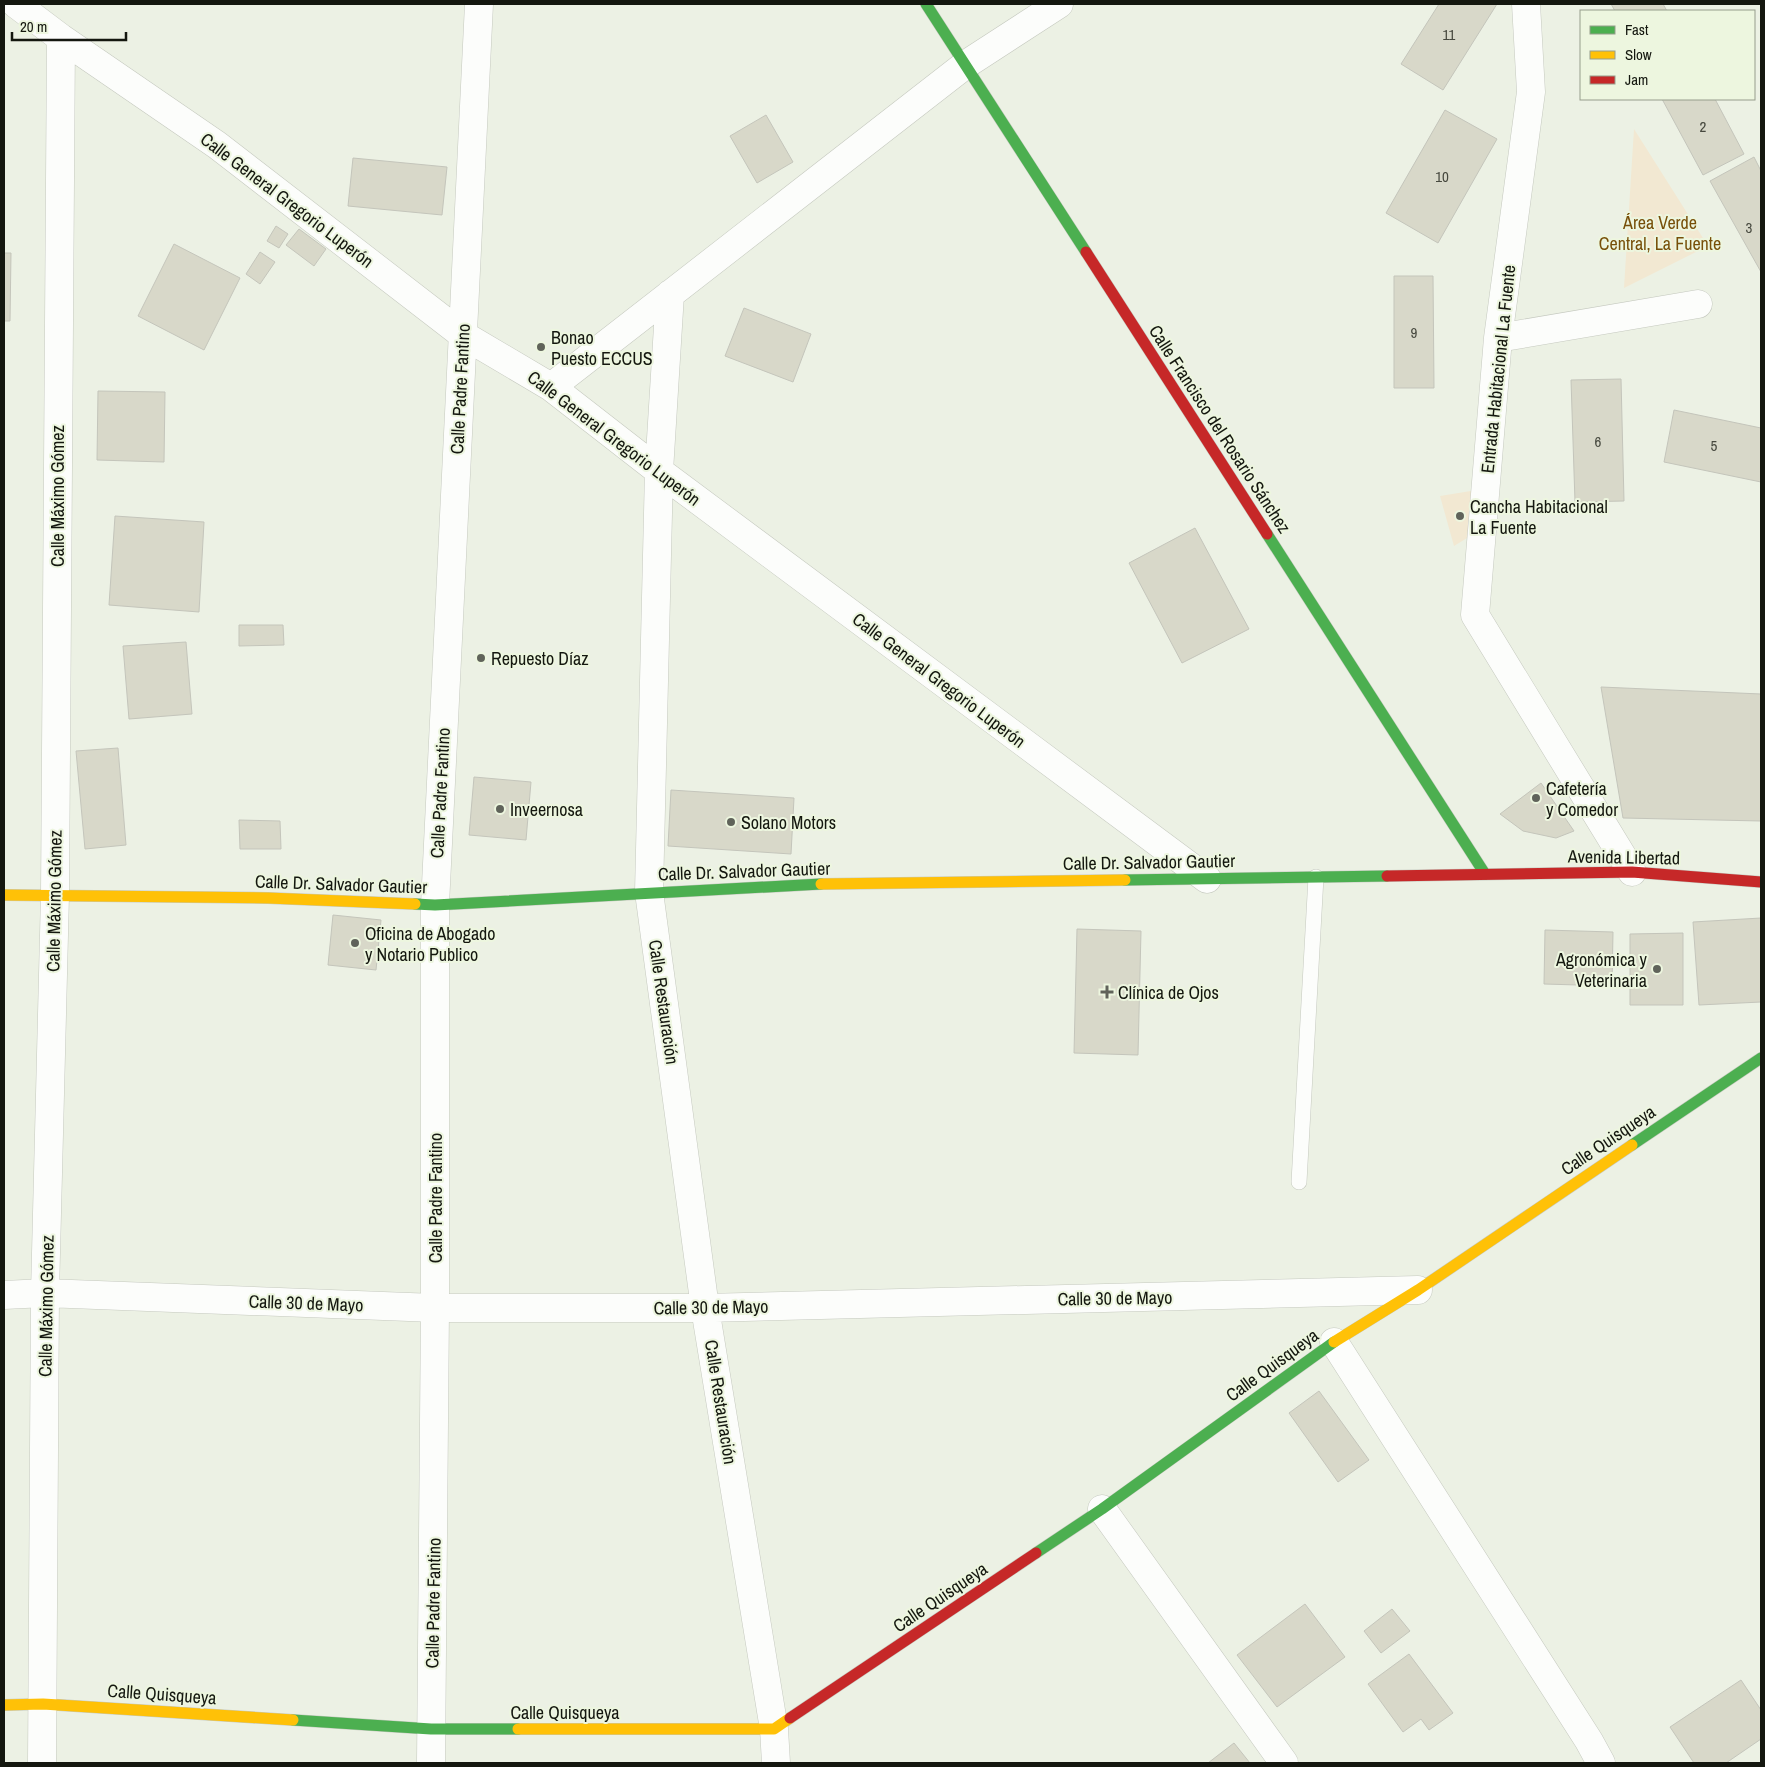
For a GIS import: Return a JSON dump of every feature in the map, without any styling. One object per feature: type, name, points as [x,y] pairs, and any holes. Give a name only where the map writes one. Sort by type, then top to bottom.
[{"type":"street","name":"Calle General Gregorio Luperón","points":[[16,4],[61,38],[217,144],[463,335],[551,386],[659,472],[1207,879]]},
{"type":"street","name":"Calle Padre Fantino","points":[[431,1763],[435,1308],[435,905],[479,4]]},
{"type":"street","name":"Calle Francisco del Rosario Sánchez","points":[[926,4],[1485,874]]},
{"type":"street","points":[[551,386],[965,65],[1059,4]]},
{"type":"street","name":"Entrada Habitacional La Fuente","points":[[1526,4],[1531,92],[1498,338],[1475,615],[1632,872]]},
{"type":"street","name":"Calle Máximo Gómez","points":[[42,1763],[45,1293],[55,895],[61,38]]},
{"type":"street","name":"Calle Restauración","points":[[670,294],[659,472],[649,892],[705,1308],[774,1729],[776,1763]]},
{"type":"street","points":[[1498,338],[1698,304]]},
{"type":"street","name":"Avenida Libertad","points":[[1485,874],[1632,872],[1761,882]]},
{"type":"street","name":"Calle Dr. Salvador Gautier","points":[[4,895],[268,898],[435,905],[822,884],[1485,874]]},
{"type":"street","name":"Calle Quisqueya","points":[[4,1705],[43,1704],[432,1730],[774,1729],[1102,1509],[1334,1342],[1418,1290],[1761,1058]]},
{"type":"street","name":"Calle 30 de Mayo","points":[[4,1295],[45,1293],[435,1308],[705,1308],[1418,1290]]},
{"type":"street","points":[[1334,1342],[1584,1732],[1601,1763]]},
{"type":"street","points":[[1102,1509],[1284,1763]]},
{"type":"lane","points":[[1299,1182],[1316,877]]},
{"type":"green space","name":"Área Verde Central, La Fuente","points":[[1634,129],[1708,246],[1624,288]]},
{"type":"green space","name":"Cancha Habitacional La Fuente","points":[[1477,490],[1472,535],[1454,546],[1440,496]]},
{"type":"building","points":[[1439,4],[1497,4],[1443,90],[1401,64]]},
{"type":"building","points":[[1611,4],[1663,4],[1666,10],[1614,10]]},
{"type":"building","points":[[1663,100],[1716,100],[1744,154],[1703,175]]},
{"type":"building","points":[[1445,110],[1497,139],[1438,243],[1386,213]]},
{"type":"building","points":[[766,115],[793,162],[757,183],[730,136]]},
{"type":"building","points":[[1754,157],[1761,171],[1761,272],[1710,181]]},
{"type":"building","points":[[353,158],[447,167],[442,215],[348,206]]},
{"type":"building","points":[[276,226],[288,234],[279,248],[267,241]]},
{"type":"building","points":[[299,229],[326,249],[314,266],[286,245]]},
{"type":"building","points":[[174,244],[240,278],[204,350],[138,316]]},
{"type":"building","points":[[260,252],[275,262],[260,284],[246,274]]},
{"type":"building","points":[[4,253],[11,253],[10,321],[4,321]]},
{"type":"building","points":[[1394,276],[1433,276],[1434,388],[1394,388]]},
{"type":"building","points":[[744,308],[811,334],[793,382],[725,356]]},
{"type":"building","points":[[1621,379],[1624,501],[1575,502],[1571,380]]},
{"type":"building","points":[[98,391],[165,392],[164,462],[97,460]]},
{"type":"building","points":[[1674,410],[1761,428],[1761,482],[1664,462]]},
{"type":"building","points":[[115,516],[204,522],[199,612],[109,605]]},
{"type":"building","points":[[1195,528],[1249,629],[1182,663],[1129,563]]},
{"type":"building","points":[[239,625],[283,625],[284,645],[239,646]]},
{"type":"building","points":[[186,642],[192,714],[129,719],[123,646]]},
{"type":"building","points":[[1601,687],[1761,694],[1761,821],[1623,818]]},
{"type":"building","points":[[118,748],[126,845],[85,849],[76,751]]},
{"type":"building","name":"Inveernosa","points":[[474,777],[531,782],[526,840],[469,835]]},
{"type":"building","name":"Cafetería y Comedor","points":[[1541,783],[1574,831],[1556,838],[1523,831],[1500,814]]},
{"type":"building","name":"Solano Motors","points":[[671,790],[794,798],[791,854],[668,846]]},
{"type":"building","points":[[239,820],[280,821],[281,849],[240,849]]},
{"type":"building","name":"Oficina de Abogado y Notario Publico","points":[[333,915],[381,920],[376,970],[328,965]]},
{"type":"building","points":[[1761,918],[1761,1002],[1699,1005],[1693,922]]},
{"type":"building","name":"Clínica de Ojos","points":[[1077,929],[1141,931],[1138,1055],[1074,1053]]},
{"type":"building","points":[[1545,930],[1613,932],[1612,986],[1544,984]]},
{"type":"building","name":"Agronómica y Veterinaria","points":[[1683,933],[1683,1005],[1630,1005],[1630,934]]},
{"type":"building","points":[[1319,1391],[1369,1460],[1338,1482],[1289,1413]]},
{"type":"building","points":[[1305,1604],[1345,1657],[1277,1707],[1237,1655]]},
{"type":"building","points":[[1392,1609],[1410,1631],[1381,1653],[1364,1631]]},
{"type":"building","points":[[1409,1654],[1453,1713],[1429,1730],[1421,1719],[1403,1732],[1368,1684]]},
{"type":"building","points":[[1741,1680],[1761,1710],[1761,1739],[1726,1763],[1694,1763],[1670,1727]]},
{"type":"building","points":[[1234,1743],[1250,1763],[1208,1763]]},
{"type":"traffic: fast","points":[[926,4],[1086,252]]},
{"type":"traffic: fast","points":[[1267,534],[1485,874]]},
{"type":"traffic: fast","points":[[1125,880],[1387,876]]},
{"type":"traffic: fast","points":[[415,904],[435,905],[821,884]]},
{"type":"traffic: fast","points":[[1632,1145],[1761,1058]]},
{"type":"traffic: fast","points":[[1036,1553],[1102,1509],[1334,1342]]},
{"type":"traffic: fast","points":[[293,1720],[431,1729],[518,1729]]},
{"type":"traffic: slow","points":[[821,884],[1125,880]]},
{"type":"traffic: slow","points":[[4,895],[268,898],[415,904]]},
{"type":"traffic: slow","points":[[1334,1342],[1418,1290],[1632,1145]]},
{"type":"traffic: slow","points":[[4,1705],[43,1704],[293,1720]]},
{"type":"traffic: slow","points":[[518,1729],[774,1729],[790,1718]]},
{"type":"traffic: jam","points":[[1086,252],[1267,534]]},
{"type":"traffic: jam","points":[[1387,876],[1632,872],[1761,882]]},
{"type":"traffic: jam","points":[[790,1718],[1036,1553]]},
{"type":"place","name":"Bonao Puesto ECCUS","points":[[541,347]]},
{"type":"place","name":"Cancha Habitacional La Fuente","points":[[1460,516]]},
{"type":"place","name":"Repuesto Díaz","points":[[481,658]]},
{"type":"place","name":"Cafetería y Comedor","points":[[1536,798]]},
{"type":"place","name":"Inveernosa","points":[[500,809]]},
{"type":"place","name":"Solano Motors","points":[[731,822]]},
{"type":"place","name":"Oficina de Abogado y Notario Publico","points":[[355,943]]},
{"type":"place","name":"Agronómica y Veterinaria","points":[[1657,969]]},
{"type":"place","name":"Clínica de Ojos","points":[[1107,992]]}]
